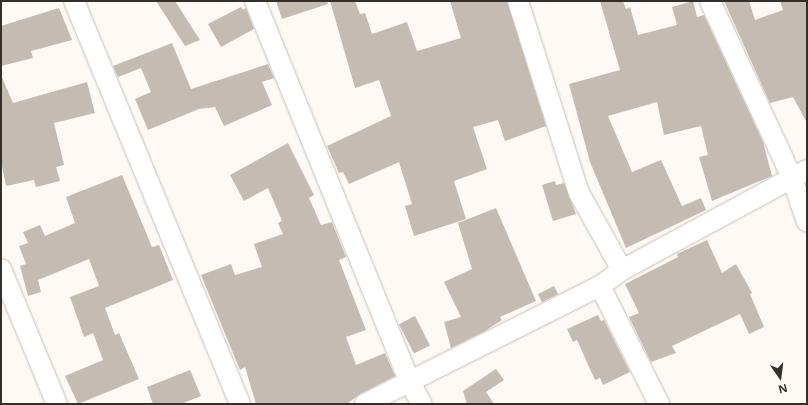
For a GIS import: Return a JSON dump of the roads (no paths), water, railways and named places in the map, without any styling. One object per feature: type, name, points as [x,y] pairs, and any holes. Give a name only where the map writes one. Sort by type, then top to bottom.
[{"type":"street","points":[[74,1],[240,404]]},
{"type":"street","points":[[255,1],[409,381],[422,404]]},
{"type":"street","points":[[518,1],[579,193],[622,270]]},
{"type":"street","points":[[710,1],[800,174],[807,222]]},
{"type":"street","points":[[365,404],[600,286],[622,270],[800,174]]},
{"type":"street","points":[[1,269],[57,404]]},
{"type":"street","points":[[600,286],[659,404]]}]
